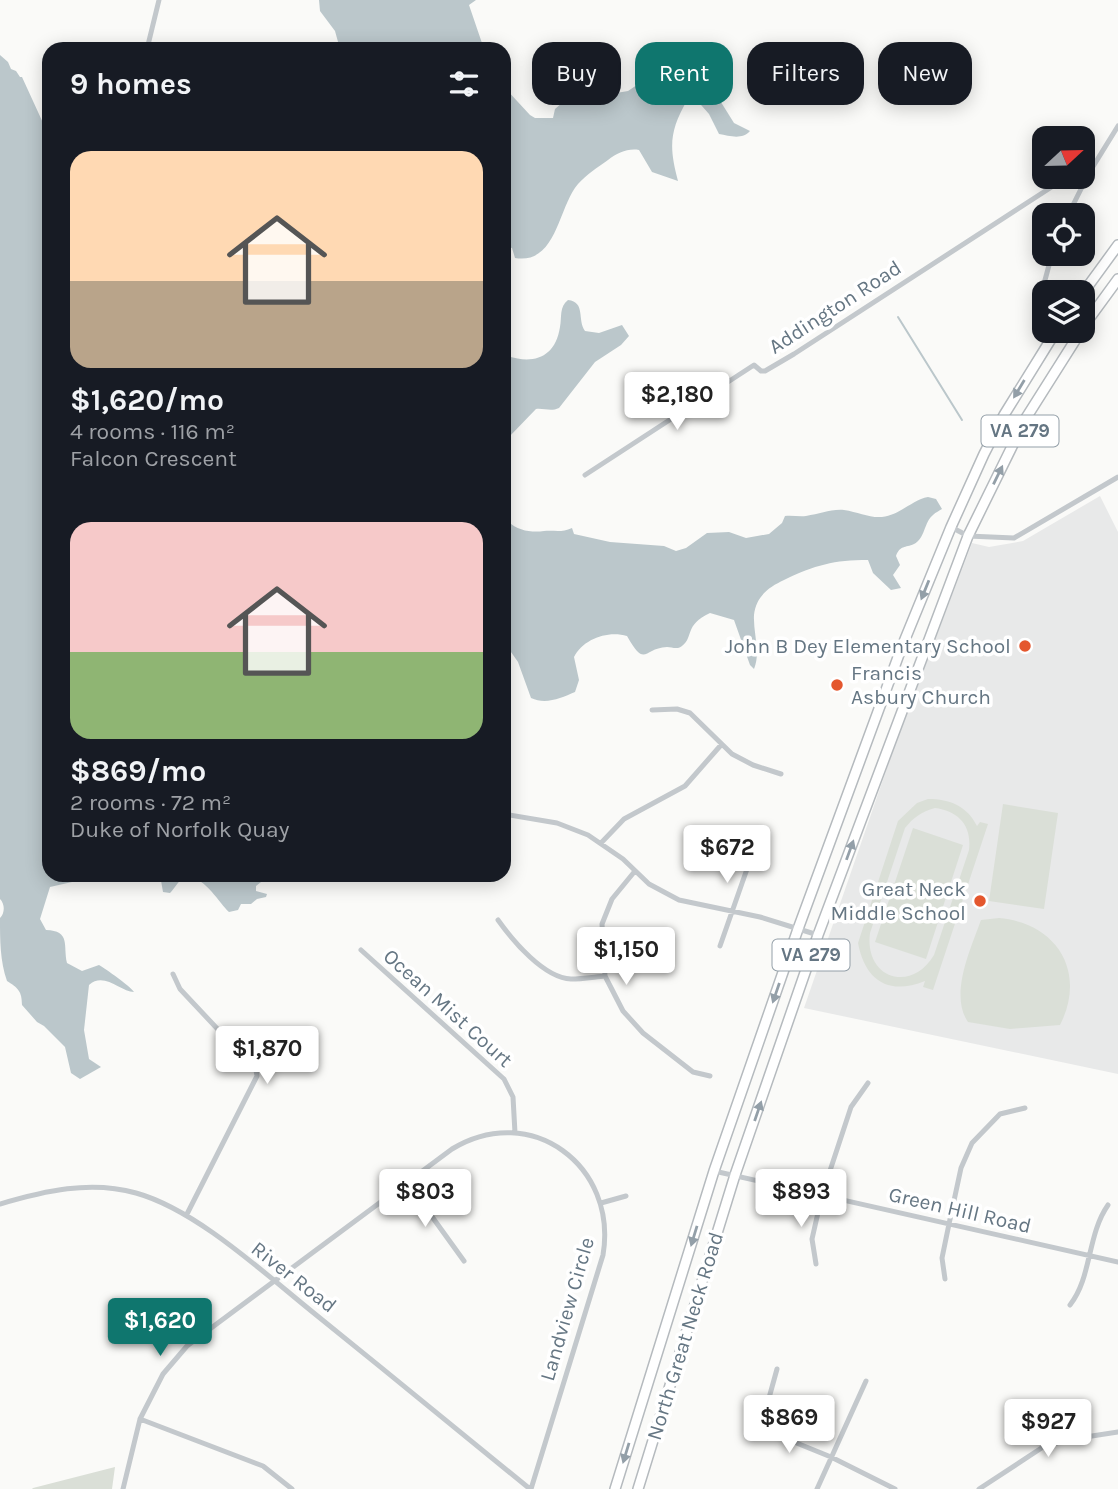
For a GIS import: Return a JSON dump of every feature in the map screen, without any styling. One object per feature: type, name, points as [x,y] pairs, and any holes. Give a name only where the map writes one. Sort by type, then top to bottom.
[{"type":"main road","points":[[1092,280],[1118,245]]},
{"type":"main road","name":"North Great Neck Road","points":[[1095,311],[1118,279]]},
{"type":"main road","name":"North Great Neck Road","points":[[615,1489],[714,1171],[798,929],[901,649],[951,527],[1004,415],[1049,343]]},
{"type":"main road","name":"North Great Neck Road","points":[[638,1489],[735,1175],[818,935],[968,536],[1026,418],[1073,343]]},
{"type":"street","points":[[149,42],[159,0]]},
{"type":"street","points":[[1096,161],[1118,127]]},
{"type":"street","name":"Addington Road","points":[[585,475],[754,365],[765,371],[793,354],[1048,189]]},
{"type":"street","points":[[951,527],[968,536],[1014,538],[1118,477]]},
{"type":"street","points":[[652,710],[677,709],[690,713],[722,745],[746,761],[781,774]]},
{"type":"street","points":[[601,843],[624,819],[685,786],[722,745]]},
{"type":"street","points":[[511,815],[557,823],[601,843],[649,884],[679,900],[732,911],[818,935]]},
{"type":"street","points":[[720,946],[747,869]]},
{"type":"street","points":[[635,871],[612,899],[602,924],[605,976],[623,1010],[643,1033],[693,1072],[710,1076]]},
{"type":"street","points":[[498,920],[515,943],[551,972],[569,979],[605,976]]},
{"type":"street","name":"Ocean Mist Court","points":[[361,950],[504,1079],[513,1097],[515,1133]]},
{"type":"street","points":[[173,974],[180,989],[256,1070],[257,1076],[187,1214]]},
{"type":"street","points":[[816,1264],[812,1238],[822,1195],[851,1107],[868,1083]]},
{"type":"street","points":[[946,1279],[942,1258],[961,1168],[972,1143],[1000,1114],[1025,1108]]},
{"type":"street","name":"Landview Circle","points":[[123,1489],[140,1419],[163,1374],[187,1346],[463,1143],[486,1134],[515,1133],[539,1138],[566,1153],[586,1172],[601,1203],[606,1229],[603,1255],[530,1489]]},
{"type":"street","name":"Green Hill Road","points":[[714,1171],[1118,1262]]},
{"type":"street","points":[[407,1182],[464,1261]]},
{"type":"street","name":"River Road","points":[[0,1204],[42,1191],[89,1186],[135,1193],[187,1214],[274,1280],[530,1489]]},
{"type":"street","points":[[601,1203],[626,1196]]},
{"type":"street","points":[[1070,1305],[1080,1289],[1097,1224],[1108,1205]]},
{"type":"street","points":[[777,1369],[765,1410],[768,1428],[778,1437],[831,1457],[895,1489]]},
{"type":"street","points":[[817,1489],[866,1381]]},
{"type":"street","points":[[140,1419],[263,1466],[292,1489]]},
{"type":"street","points":[[979,1489],[1043,1447],[1066,1440],[1118,1432]]},
{"type":"shaded area","points":[[319,0],[476,0],[469,5],[482,42],[338,42],[335,31],[320,11]]},
{"type":"shaded area","points":[[0,55],[11,69],[22,77],[42,121],[42,882],[72,882],[50,887],[40,919],[46,930],[63,936],[67,963],[82,971],[99,965],[134,992],[101,980],[89,985],[84,1030],[89,1059],[101,1067],[80,1079],[71,1073],[65,1047],[22,1005],[19,990],[7,981],[1,950],[0,918],[4,908],[0,899]]},
{"type":"shaded area","points":[[635,86],[635,105],[685,105],[674,130],[672,149],[678,181],[652,172],[639,150],[619,153],[578,184],[555,232],[540,253],[529,258],[515,258],[511,248],[511,95],[535,118],[553,118],[555,109],[560,105],[621,105],[621,92]]},
{"type":"shaded area","points":[[701,105],[723,105],[734,123],[750,131],[740,136],[719,134]]},
{"type":"shaded area","points":[[568,300],[577,304],[585,331],[599,333],[622,325],[629,336],[621,345],[595,362],[559,408],[536,409],[511,435],[511,357],[533,359],[547,353],[557,338]]},
{"type":"shaded area","name":"Great Neck Middle School","points":[[1100,496],[1118,532],[1118,1074],[804,1008],[895,745],[972,543],[989,547],[1023,541]]},
{"type":"shaded area","points":[[928,497],[936,499],[942,509],[930,518],[918,542],[901,548],[898,552],[896,556],[900,565],[893,575],[901,588],[891,590],[873,573],[868,560],[825,564],[778,583],[764,593],[755,608],[757,656],[754,669],[750,665],[734,620],[710,613],[696,622],[686,642],[678,648],[659,648],[642,654],[627,636],[620,634],[604,635],[590,641],[583,645],[574,657],[579,680],[575,692],[553,700],[531,698],[518,662],[511,652],[511,524],[517,528],[539,532],[572,528],[574,534],[610,542],[664,546],[676,551],[686,548],[707,533],[729,532],[746,538],[769,534],[782,523],[785,516],[806,516],[839,510],[882,517]]},
{"type":"shaded area","points":[[928,799],[951,802],[968,813],[977,826],[980,822],[988,824],[933,990],[923,987],[925,981],[900,987],[880,982],[866,967],[858,943],[898,821],[917,803]],"holes":[[[935,808],[957,816],[966,827],[969,850],[934,955],[924,967],[913,974],[891,976],[874,961],[870,948],[870,933],[905,828],[926,811]]]},
{"type":"shaded area","points":[[1003,804],[1058,813],[1044,909],[989,901]]},
{"type":"shaded area","points":[[913,828],[963,845],[926,959],[875,942]]},
{"type":"shaded area","points":[[161,882],[179,882],[170,893],[163,892]]},
{"type":"shaded area","points":[[202,882],[261,882],[256,886],[256,891],[267,894],[266,897],[251,904],[241,904],[238,910],[229,912]]},
{"type":"shaded area","points":[[999,918],[1037,929],[1051,940],[1061,953],[1068,969],[1070,987],[1068,1005],[1060,1025],[1010,1029],[968,1022],[961,999],[967,957],[981,920]]},
{"type":"shaded area","points":[[115,1467],[112,1489],[32,1489],[33,1488]]},
{"type":"waterway","points":[[898,317],[962,420]]},
{"type":"place","name":"John B Dey Elementary School","points":[[1025,646]]},
{"type":"place","name":"Francis Asbury Church","points":[[837,685]]},
{"type":"place","name":"Great Neck Middle School","points":[[980,901]]}]
